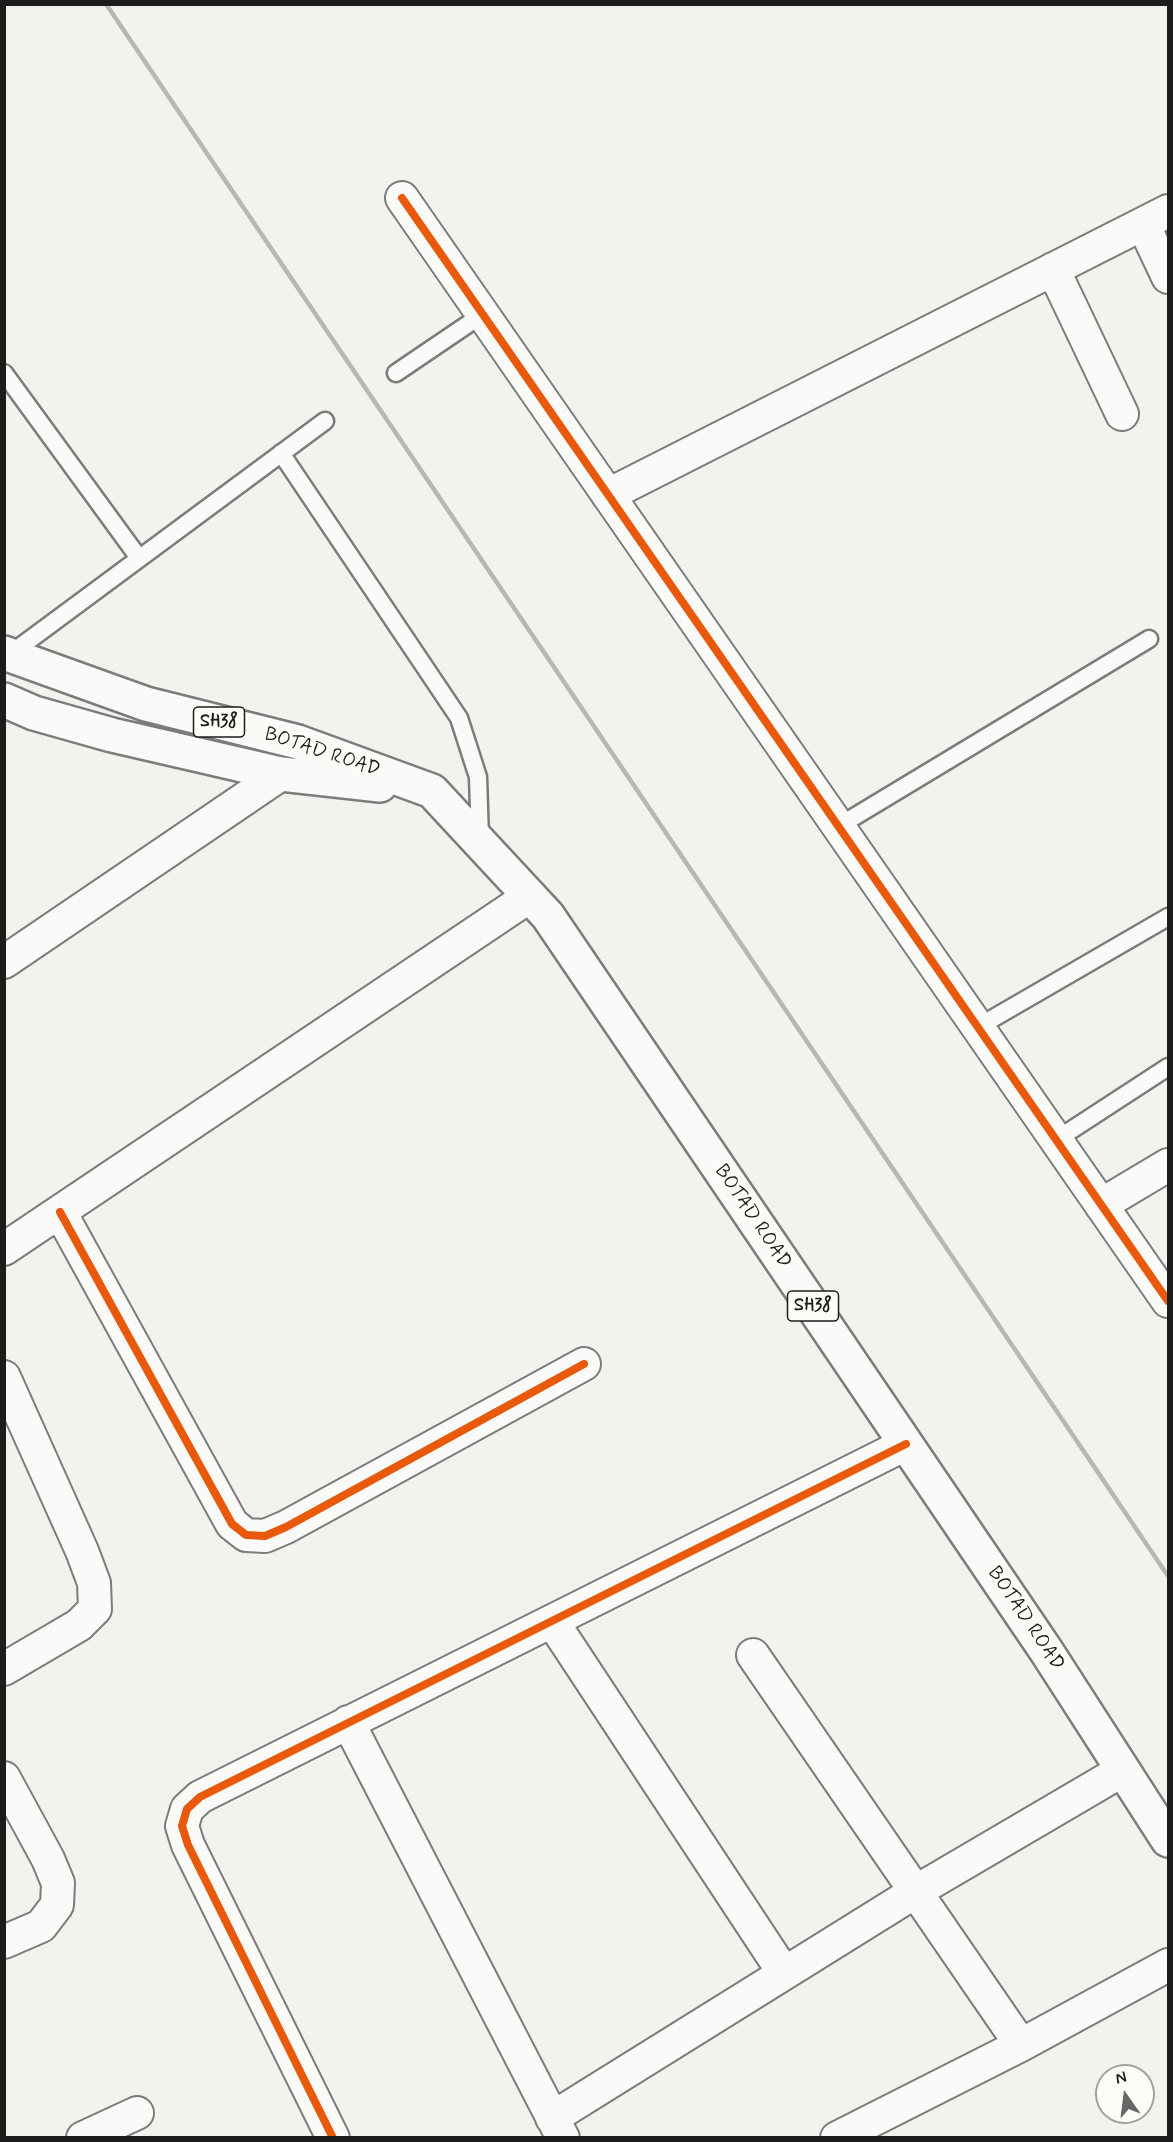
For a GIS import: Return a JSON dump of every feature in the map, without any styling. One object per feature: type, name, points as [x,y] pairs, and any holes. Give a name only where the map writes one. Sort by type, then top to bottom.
[{"type":"main road","name":"BOTAD ROAD","points":[[7,654],[146,704],[298,742],[432,791],[555,926],[1047,1652],[1168,1840]]},
{"type":"main road","name":"BOTAD ROAD","points":[[4,700],[34,713],[112,735],[280,774],[432,791]]},
{"type":"street","points":[[402,198],[1168,1301]]},
{"type":"street","points":[[608,495],[1156,217],[1168,277]]},
{"type":"street","points":[[1053,269],[1122,414]]},
{"type":"street","points":[[4,962],[280,774]]},
{"type":"street","points":[[4,1249],[530,896]]},
{"type":"street","points":[[1101,1204],[1168,1165]]},
{"type":"street","points":[[60,1212],[232,1524],[246,1535],[265,1536],[286,1527],[584,1364]]},
{"type":"street","points":[[4,1377],[82,1551],[94,1583],[95,1609],[80,1625],[4,1669]]},
{"type":"street","points":[[333,2138],[188,1845],[182,1826],[187,1809],[200,1797],[906,1444]]},
{"type":"street","points":[[552,1621],[784,1973]]},
{"type":"street","points":[[753,1655],[1021,2045]]},
{"type":"street","points":[[348,1722],[553,2130],[784,1973],[915,1892],[1123,1770]]},
{"type":"street","points":[[4,1778],[48,1859],[58,1883],[57,1905],[41,1926],[4,1942]]},
{"type":"street","points":[[837,2138],[1021,2045],[1168,1965]]},
{"type":"street","points":[[83,2138],[137,2113]]},
{"type":"lane","points":[[396,373],[483,314]]},
{"type":"lane","points":[[4,373],[139,558]]},
{"type":"lane","points":[[7,654],[325,421]]},
{"type":"lane","points":[[281,453],[459,717],[478,777],[480,842]]},
{"type":"lane","points":[[839,826],[1149,639]]},
{"type":"lane","points":[[978,1027],[1168,917]]},
{"type":"lane","points":[[1056,1140],[1168,1067]]},
{"type":"railway","points":[[106,4],[1168,1576]]},
{"type":"cycle path","points":[[402,198],[1168,1301]]},
{"type":"cycle path","points":[[60,1212],[232,1524],[246,1535],[265,1536],[286,1527],[584,1364]]},
{"type":"cycle path","points":[[333,2138],[188,1845],[182,1826],[187,1809],[200,1797],[906,1444]]}]
